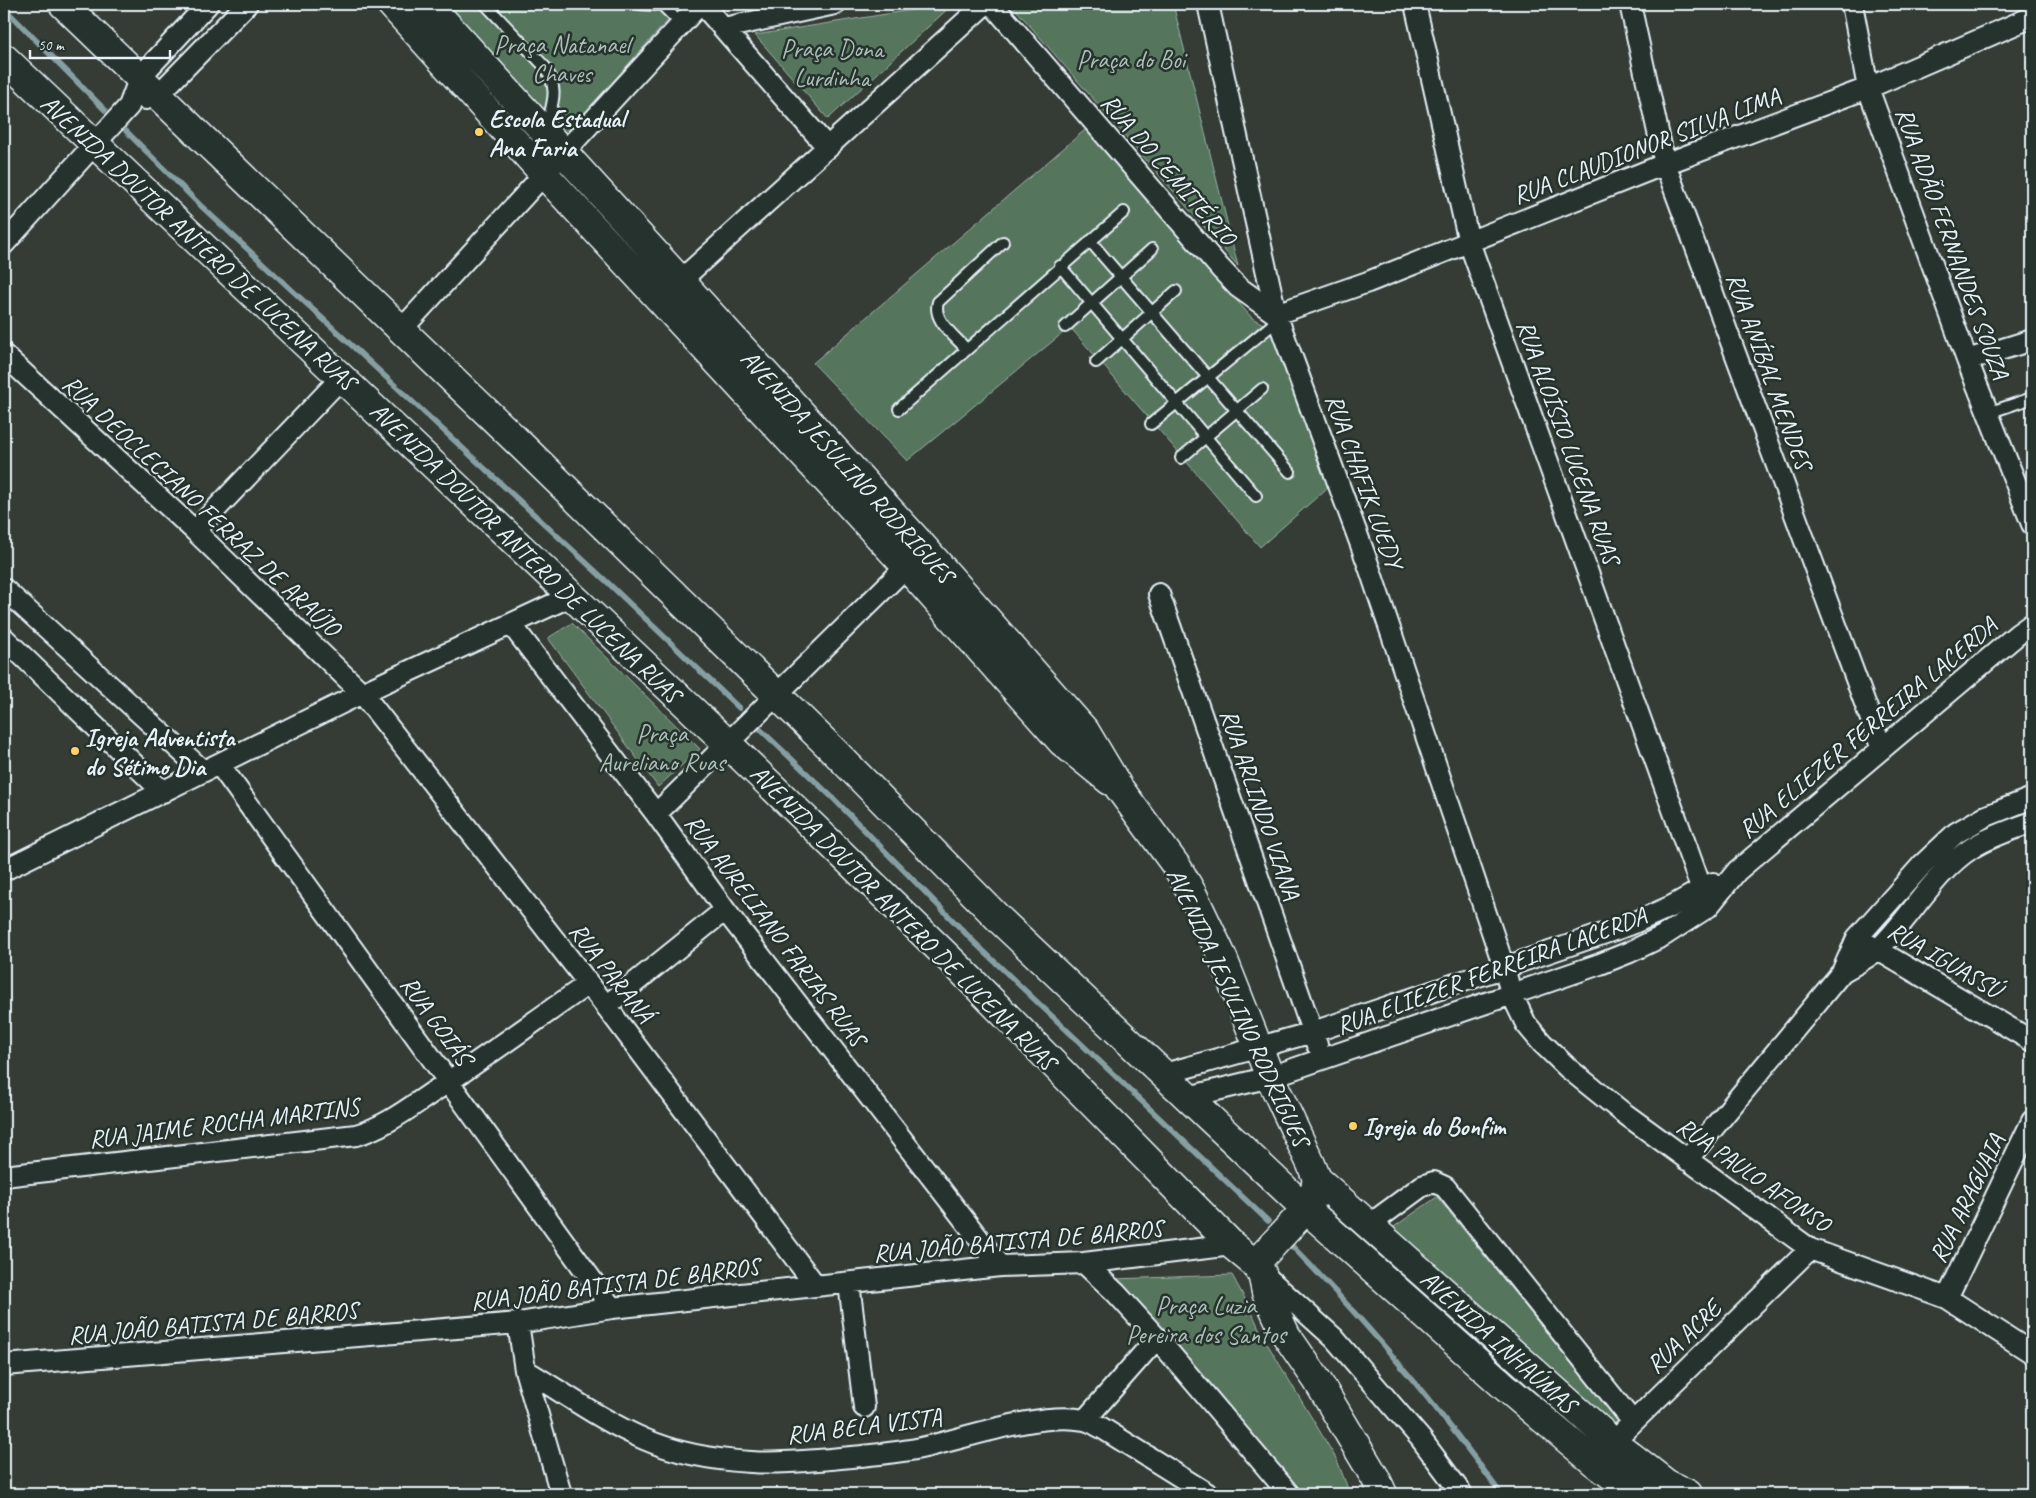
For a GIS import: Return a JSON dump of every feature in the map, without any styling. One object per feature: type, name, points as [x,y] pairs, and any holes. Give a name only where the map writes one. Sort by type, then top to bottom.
[{"type":"main road","points":[[63,4],[402,329],[835,752],[1000,920],[1306,1209]]},
{"type":"main road","points":[[391,4],[544,174]]},
{"type":"main road","points":[[428,4],[565,152]]},
{"type":"main road","name":"AVENIDA DOUTOR ANTERO DE LUCENA RUAS","points":[[4,58],[342,376],[726,742],[959,968],[1232,1245],[1258,1268]]},
{"type":"main road","name":"AVENIDA JESULINO RODRIGUES","points":[[565,152],[670,290]]},
{"type":"main road","name":"AVENIDA JESULINO RODRIGUES","points":[[544,174],[670,290],[915,557],[1062,742],[1119,788],[1165,849],[1192,894],[1222,956],[1270,1076],[1311,1164],[1316,1180]]},
{"type":"main road","points":[[1316,1180],[1313,1198],[1306,1209],[1258,1268],[1266,1292],[1286,1335],[1317,1380],[1383,1494]]},
{"type":"main road","name":"AVENIDA INHAÚMAS","points":[[1316,1180],[1613,1442],[1667,1484],[1688,1494]]},
{"type":"main road","name":"AVENIDA INHAÚMAS","points":[[1306,1209],[1504,1386],[1594,1462],[1636,1494]]},
{"type":"street","points":[[149,86],[208,4]]},
{"type":"street","points":[[217,4],[232,19]]},
{"type":"street","points":[[4,244],[149,86],[232,19],[247,4]]},
{"type":"street","points":[[402,329],[701,4],[828,148]]},
{"type":"street","points":[[724,28],[753,13],[836,4]]},
{"type":"street","points":[[670,290],[985,4]]},
{"type":"street","name":"RUA DO CEMITÉRIO","points":[[992,4],[1220,268],[1238,287],[1277,317]]},
{"type":"street","name":"RUA CHAFIK LUEDY","points":[[1208,4],[1277,317],[1368,564],[1504,967]]},
{"type":"street","name":"RUA ALOÍSIO LUCENA RUAS","points":[[1415,4],[1469,242],[1705,898]]},
{"type":"street","name":"RUA ANÍBAL MENDES","points":[[1630,4],[1665,164],[1882,749]]},
{"type":"street","name":"RUA ADÃO FERNANDES SOUZA","points":[[1852,4],[1868,88],[1967,360],[2032,524]]},
{"type":"street","name":"RUA CLAUDIONOR SILVA LIMA","points":[[1277,317],[1665,164],[1868,88],[2032,17]]},
{"type":"street","points":[[1967,360],[2032,340]]},
{"type":"street","name":"RUA DEOCLECIANO FERRAZ DE ARAÚJO","points":[[4,355],[195,531],[362,693]]},
{"type":"street","points":[[195,531],[342,376]]},
{"type":"street","points":[[656,814],[726,742],[915,557]]},
{"type":"street","name":"RUA GOIÁS","points":[[4,589],[211,768],[449,1081],[612,1308]]},
{"type":"street","name":"RUA ARLINDO VIANA","points":[[1159,594],[1322,1059]]},
{"type":"street","points":[[4,870],[362,693],[571,596]]},
{"type":"street","name":"RUA AURELIANO FARIAS RUAS","points":[[510,624],[656,814],[725,910],[1000,1266]]},
{"type":"street","name":"RUA ELIEZER FERREIRA LACERDA","points":[[1188,1096],[1270,1076],[1322,1059],[1600,964],[1663,936],[1705,898],[2010,640],[2032,624]]},
{"type":"street","points":[[4,638],[163,792]]},
{"type":"street","name":"RUA PARANÁ","points":[[362,693],[606,1006],[816,1286]]},
{"type":"street","points":[[1687,1160],[1842,972],[1857,938],[1923,864],[1956,832],[1984,817],[2032,798]]},
{"type":"street","points":[[1842,972],[1877,950],[1921,898],[1971,848],[2032,822]]},
{"type":"street","name":"RUA ELIEZER FERREIRA LACERDA","points":[[1164,1074],[1313,1032],[1629,925],[1672,906],[1705,898]]},
{"type":"street","points":[[606,1006],[725,910]]},
{"type":"street","name":"RUA IGUASSÚ","points":[[1857,938],[2032,1041]]},
{"type":"street","name":"RUA PAULO AFONSO","points":[[1504,967],[1511,993],[1526,1024],[1542,1043],[1569,1069],[1621,1111],[1687,1160],[1810,1249],[1947,1298],[2032,1353]]},
{"type":"street","name":"RUA JAIME ROCHA MARTINS","points":[[4,1176],[356,1135],[384,1124],[588,984]]},
{"type":"street","name":"RUA ARAGUAIA","points":[[1947,1298],[2032,1121]]},
{"type":"street","points":[[1369,1225],[1422,1186],[1434,1182],[1445,1187],[1633,1422]]},
{"type":"street","name":"RUA JOÃO BATISTA DE BARROS","points":[[4,1365],[518,1323],[612,1308],[1000,1266],[1084,1263],[1232,1245]]},
{"type":"street","name":"RUA ACRE","points":[[1594,1462],[1810,1249]]},
{"type":"street","points":[[1084,1263],[1116,1293],[1157,1338],[1288,1494]]},
{"type":"street","points":[[1258,1268],[1315,1319],[1347,1352],[1421,1439],[1462,1494]]},
{"type":"street","points":[[849,1283],[864,1406]]},
{"type":"street","points":[[518,1323],[525,1370],[561,1494]]},
{"type":"street","points":[[1086,1420],[1157,1338]]},
{"type":"street","name":"RUA BELA VISTA","points":[[525,1370],[623,1429],[672,1448],[709,1456],[752,1462],[785,1462],[870,1455],[919,1448],[1044,1420],[1064,1418],[1086,1420],[1124,1441],[1208,1494]]},
{"type":"lane","points":[[485,4],[545,67],[550,76],[554,88],[546,132]]},
{"type":"lane","points":[[640,4],[662,4],[681,24]]},
{"type":"lane","points":[[899,409],[1060,266],[1124,212]]},
{"type":"lane","points":[[1090,241],[1290,472]]},
{"type":"lane","points":[[966,349],[939,318],[936,309],[938,302],[1003,242]]},
{"type":"lane","points":[[1065,327],[1152,250]]},
{"type":"lane","points":[[1060,266],[1256,496]]},
{"type":"lane","points":[[1096,362],[1176,291]]},
{"type":"lane","points":[[1151,424],[1277,317]]},
{"type":"lane","points":[[1181,458],[1262,390]]},
{"type":"lane","points":[[1988,413],[2032,398]]},
{"type":"green space","name":"Praça Natanael Chaves","points":[[441,4],[674,4],[678,9],[562,138]]},
{"type":"green space","name":"Praça Dona Lurdinha","points":[[953,4],[828,119],[755,35]]},
{"type":"green space","name":"Praça do Boi","points":[[1011,4],[1173,4],[1238,266]]},
{"type":"green space","points":[[1086,129],[1252,318],[1282,334],[1333,483],[1260,547],[1070,327],[907,461],[813,363]]},
{"type":"green space","name":"Praça Aureliano Ruas","points":[[572,623],[700,749],[658,787],[548,638]]},
{"type":"green space","points":[[1437,1197],[1618,1421],[1611,1428],[1391,1229]]},
{"type":"green space","name":"Praça Luzia Pereira dos Santos","points":[[1232,1275],[1262,1335],[1337,1460],[1350,1494],[1296,1494],[1113,1279]]},
{"type":"waterway","points":[[4,8],[105,110]]},
{"type":"waterway","points":[[126,131],[200,205],[605,580],[739,708]]},
{"type":"waterway","points":[[761,730],[835,800],[975,943],[1268,1221]]},
{"type":"waterway","points":[[1291,1245],[1347,1304],[1401,1366],[1501,1494]]},
{"type":"place","name":"Escola Estadual Ana Faria","points":[[479,132]]},
{"type":"place","name":"Igreja Adventista do Sétimo Dia","points":[[75,751]]},
{"type":"place","name":"Igreja do Bonfim","points":[[1353,1126]]}]
